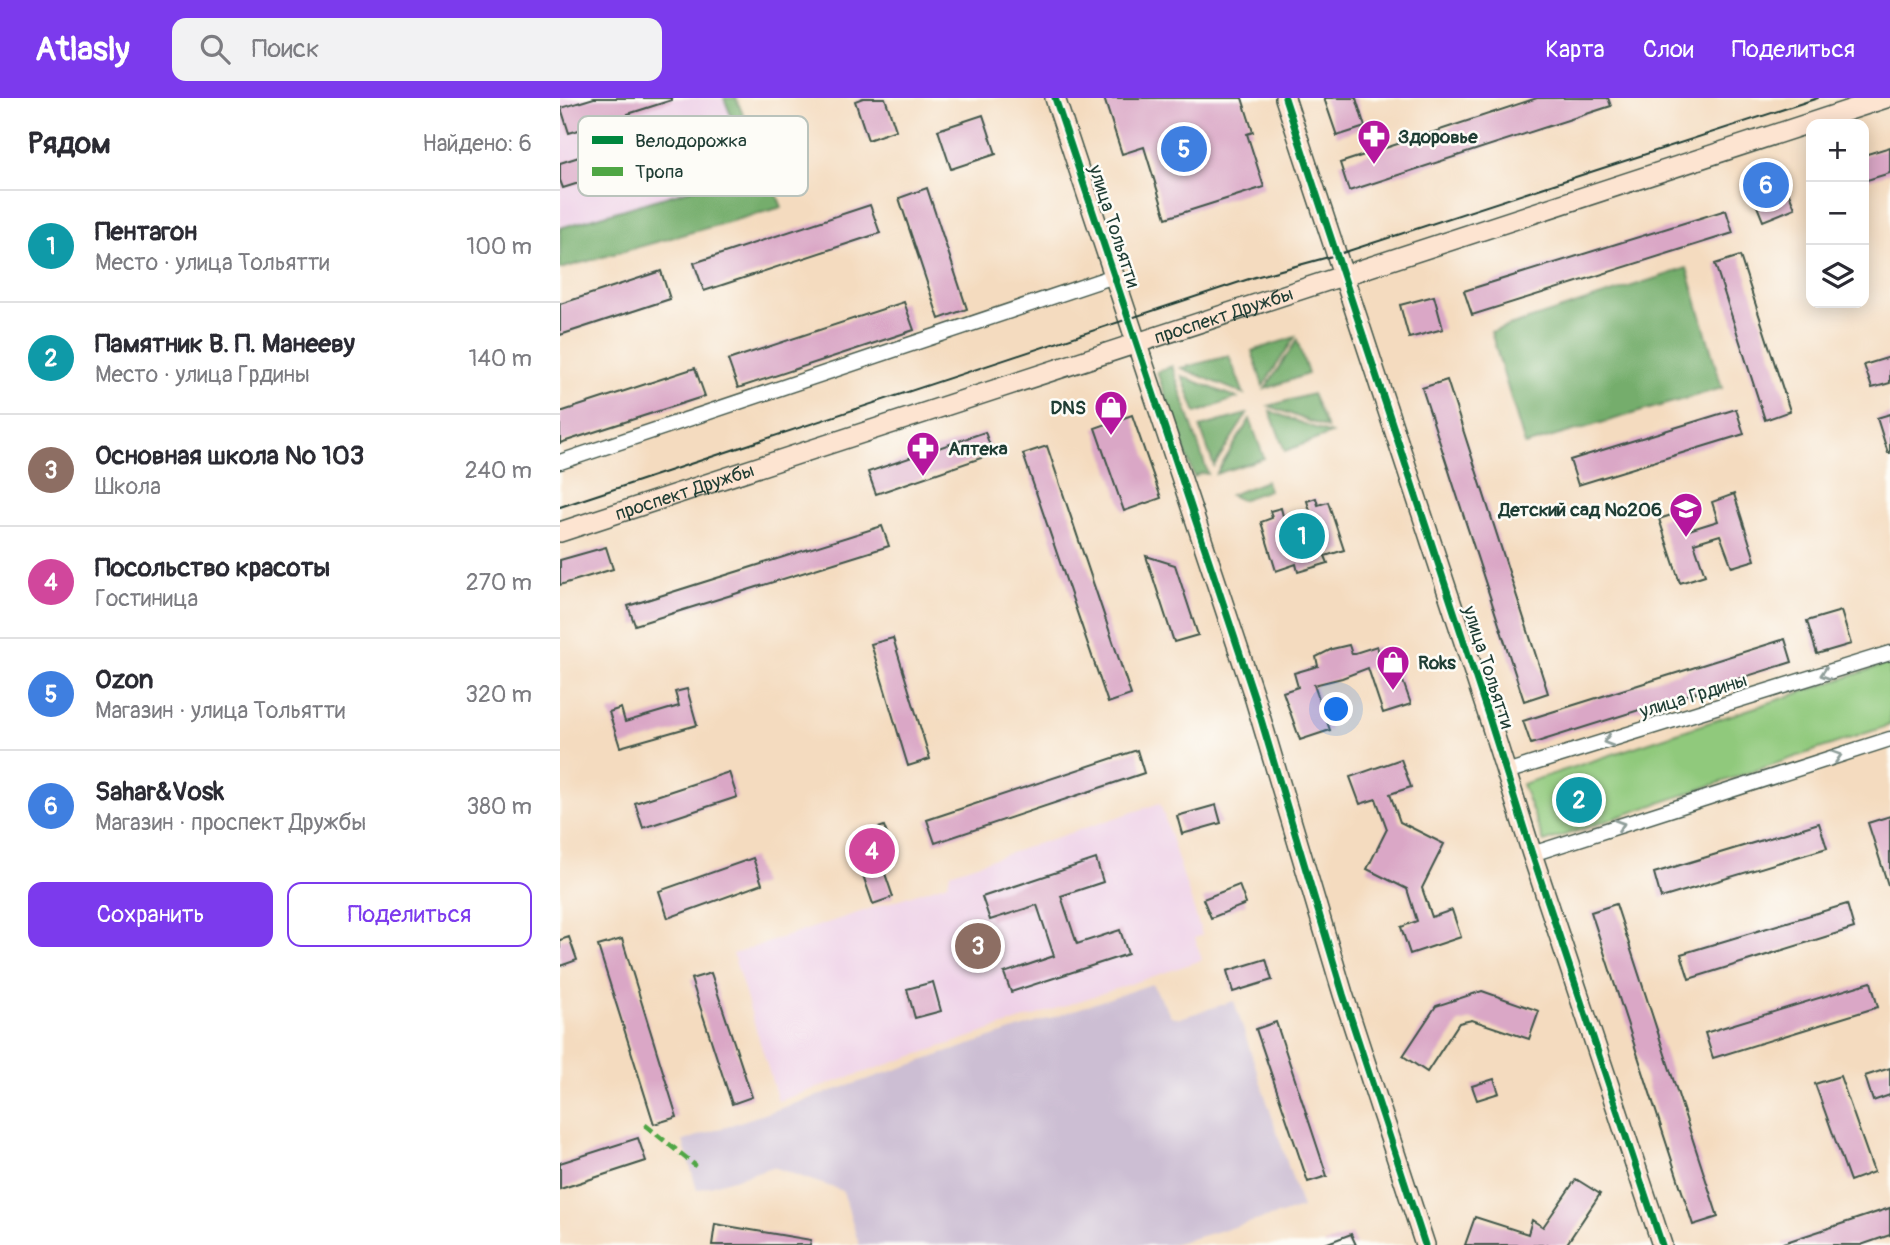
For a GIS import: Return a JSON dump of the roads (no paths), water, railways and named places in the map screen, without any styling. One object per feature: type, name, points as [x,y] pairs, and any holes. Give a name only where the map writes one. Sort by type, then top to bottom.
[{"type":"street","name":"улица Тольятти","points":[[1055,98],[1254,696],[1343,994],[1425,1245]]},
{"type":"street","name":"улица Тольятти","points":[[1285,98],[1662,1245]]},
{"type":"street","name":"проспект Дружбы","points":[[560,532],[1886,98]]},
{"type":"street","points":[[560,462],[1114,276]]},
{"type":"street","name":"улица Грдины","points":[[1506,772],[1890,653]]},
{"type":"street","points":[[1532,854],[1890,739]]},
{"type":"tram line","points":[[560,507],[1255,277],[1336,255],[1818,98]]},
{"type":"place","name":"Ozon","points":[[1184,149]]},
{"type":"place","name":"Здоровье","points":[[1374,166]]},
{"type":"place","name":"Sahar&Vosk","points":[[1766,185]]},
{"type":"place","name":"DNS","points":[[1111,437]]},
{"type":"place","name":"Аптека","points":[[923,478]]},
{"type":"place","name":"Пентагон","points":[[1302,536]]},
{"type":"place","name":"Детский сад №206","points":[[1686,539]]},
{"type":"place","name":"Roks","points":[[1393,692]]},
{"type":"place","name":"Памятник В. П. Манееву","points":[[1579,800]]},
{"type":"place","name":"Посольство красоты","points":[[872,851]]},
{"type":"place","name":"Основная школа № 103","points":[[978,946]]}]
